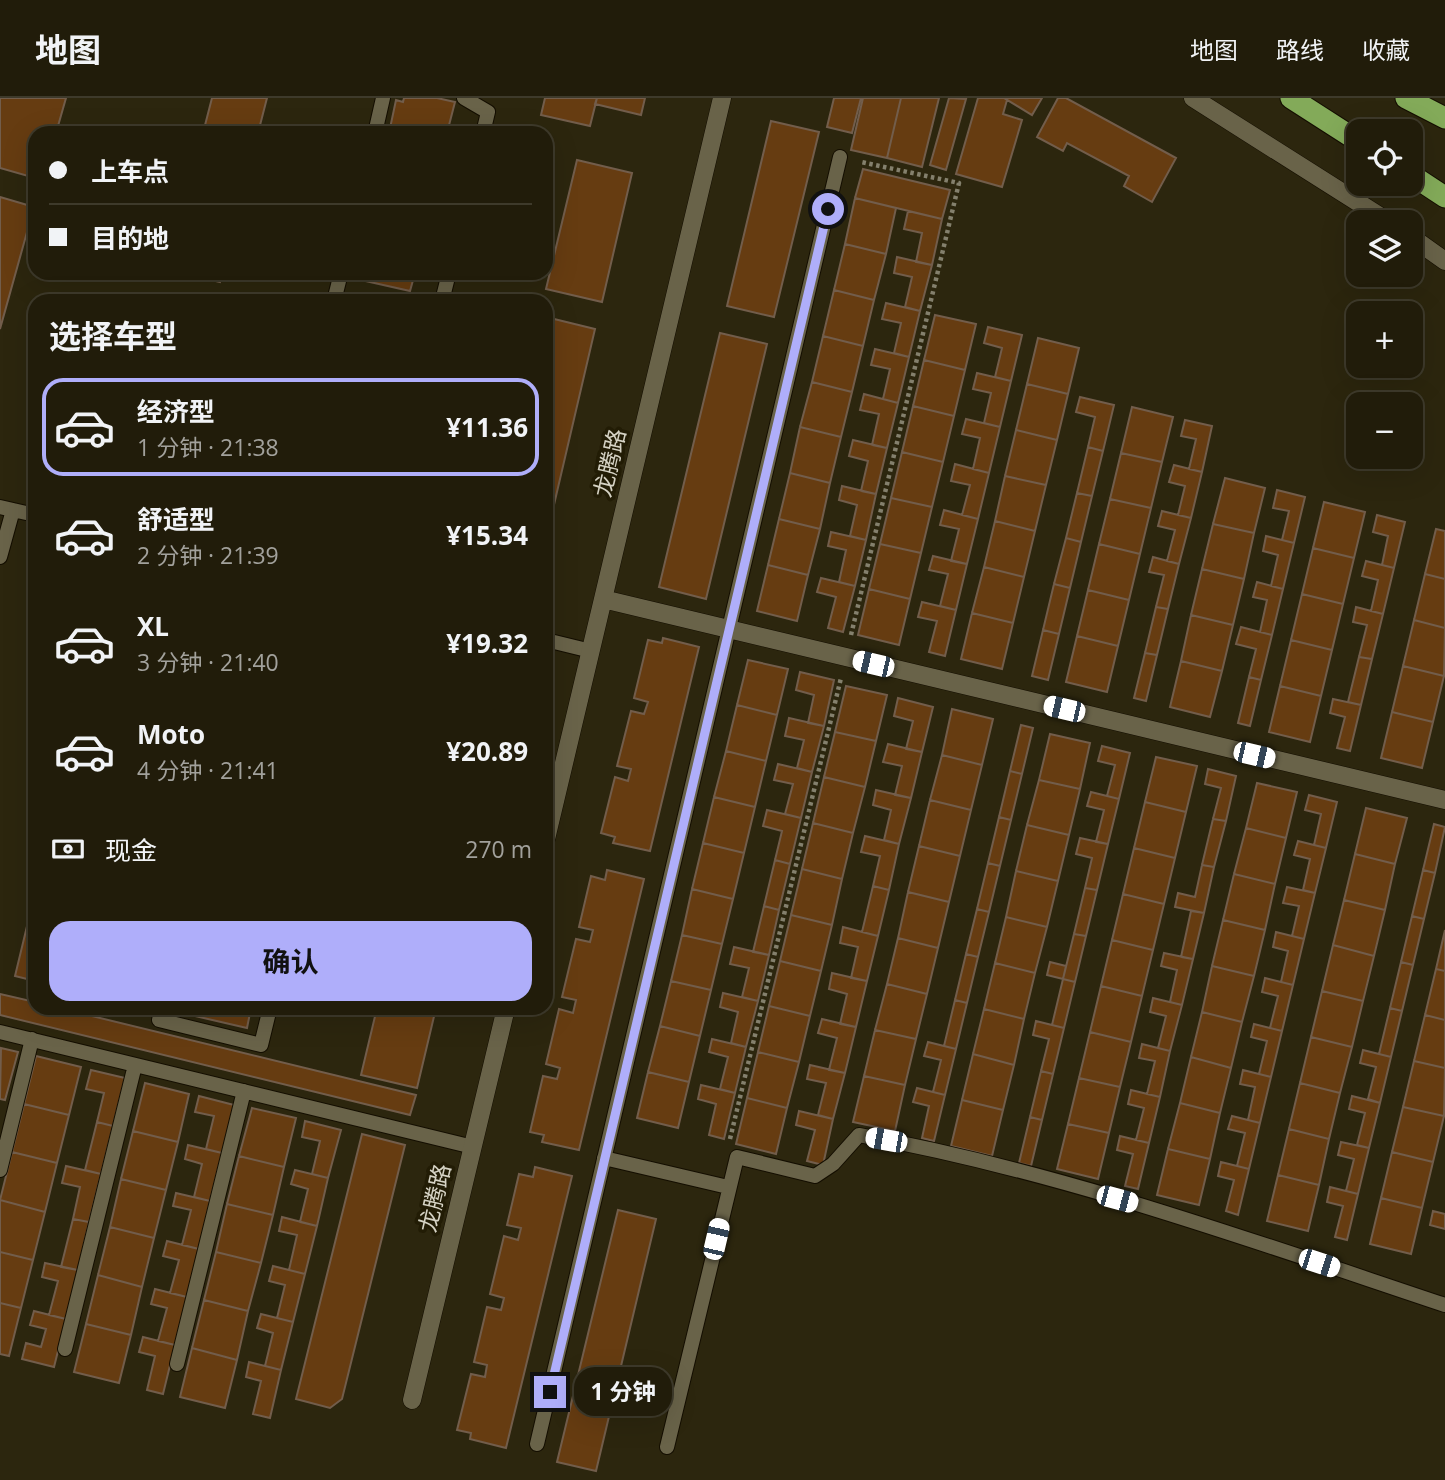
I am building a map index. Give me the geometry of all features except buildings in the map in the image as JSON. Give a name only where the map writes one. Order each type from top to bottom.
[{"type":"highway","points":[[1291,98],[1346,133]]},
{"type":"highway","points":[[1406,98],[1445,118]]},
{"type":"highway","points":[[1423,183],[1445,197]]},
{"type":"street","name":"龙腾路","points":[[553,810],[722,98]]},
{"type":"street","points":[[1193,98],[1370,210]]},
{"type":"street","points":[[1423,245],[1445,261]]},
{"type":"street","points":[[603,599],[1445,800]]},
{"type":"street","name":"龙腾路","points":[[412,1400],[504,1015]]},
{"type":"lane","points":[[377,126],[383,98]]},
{"type":"lane","points":[[464,98],[488,113],[485,126]]},
{"type":"lane","points":[[537,1444],[840,157]]},
{"type":"lane","points":[[0,557],[7,508],[28,513]]},
{"type":"lane","points":[[553,642],[591,651]]},
{"type":"lane","points":[[160,1015],[159,1020],[261,1045],[268,1015]]},
{"type":"lane","points":[[0,1032],[473,1147]]},
{"type":"lane","points":[[0,1170],[32,1040]]},
{"type":"lane","points":[[65,1349],[135,1065]]},
{"type":"lane","points":[[177,1364],[244,1091]]},
{"type":"lane","points":[[667,1447],[737,1157],[815,1175],[833,1164],[859,1135],[912,1145],[1169,1213],[1445,1305]]},
{"type":"lane","points":[[604,1158],[728,1187]]},
{"type":"path","points":[[737,1157],[728,1147],[959,183],[840,157]]},
{"type":"route","points":[[550,1392],[828,209]]}]
